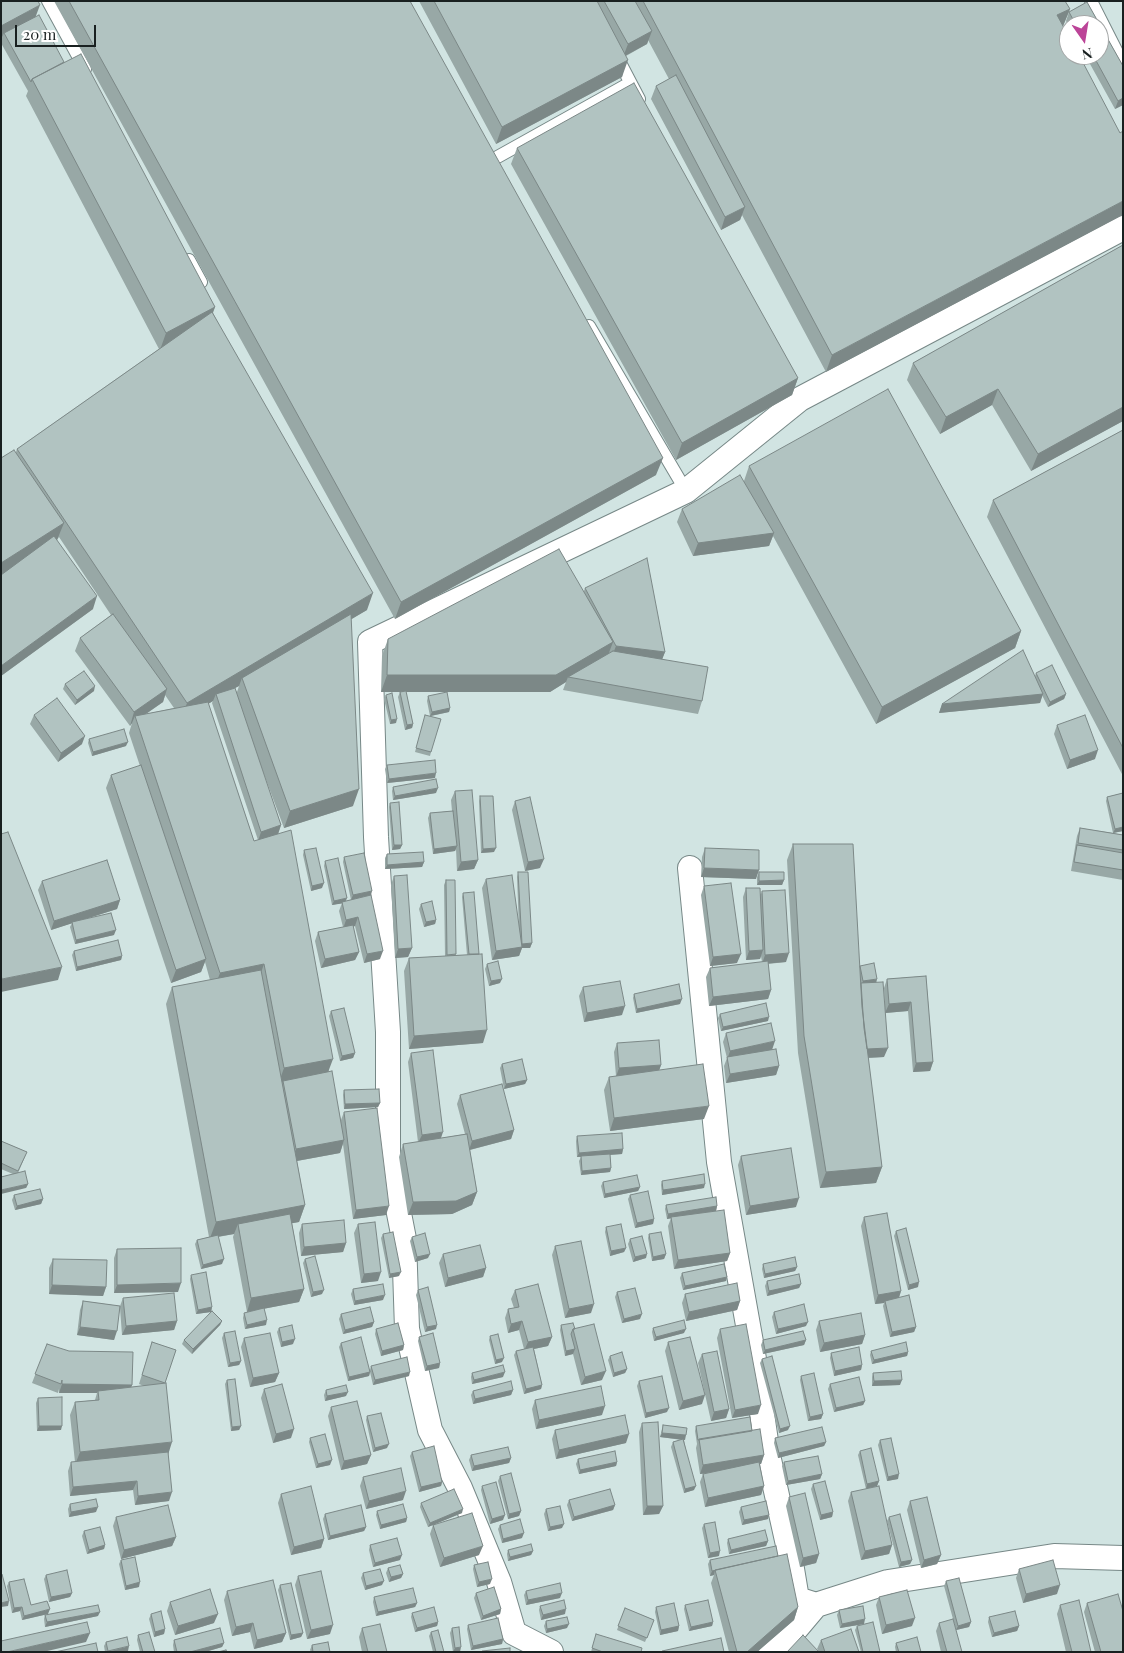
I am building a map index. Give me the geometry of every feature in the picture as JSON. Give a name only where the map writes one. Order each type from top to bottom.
[{"type":"street","points":[[551,1652],[514,1642],[499,1582],[460,1488],[430,1430],[407,1329],[404,1239],[388,1157],[388,1032],[376,837],[370,642],[686,491],[798,395],[1123,228]]},
{"type":"street","points":[[690,868],[719,1162],[768,1455],[788,1545],[797,1599],[816,1605]]},
{"type":"street","points":[[771,1652],[790,1637],[816,1605],[888,1582],[1054,1556],[1123,1558]]},
{"type":"lane","points":[[48,1],[90,78]]},
{"type":"lane","points":[[1091,1],[1123,64]]},
{"type":"lane","points":[[611,45],[644,109]]},
{"type":"lane","points":[[484,146],[494,164],[630,83]]},
{"type":"lane","points":[[183,248],[201,282]]},
{"type":"lane","points":[[581,313],[686,491]]},
{"type":"building","points":[[1,1],[38,1],[40,5],[1,26]]},
{"type":"building","points":[[69,1],[410,1],[663,458],[401,602]]},
{"type":"building","points":[[434,1],[597,1],[628,60],[502,127]]},
{"type":"building","points":[[604,1],[635,1],[652,31],[628,44]]},
{"type":"building","points":[[643,1],[1065,1],[1070,9],[1057,15],[1059,19],[1059,65],[1084,65],[1120,133],[1123,131],[1123,201],[832,355]]},
{"type":"building","points":[[1087,2],[1094,15],[1071,15],[1069,12]]},
{"type":"building","points":[[39,15],[64,62],[32,79],[31,82],[4,33]]},
{"type":"building","points":[[1109,41],[1123,66],[1123,98],[1118,101],[1098,65],[1109,65]]},
{"type":"building","points":[[81,54],[215,307],[166,333],[32,79]]},
{"type":"building","points":[[676,75],[745,207],[725,217],[656,86]]},
{"type":"building","points":[[634,83],[798,378],[682,443],[517,148]]},
{"type":"building","points":[[1123,245],[1123,407],[1038,454],[998,389],[946,417],[913,363]]},
{"type":"building","points":[[212,312],[373,593],[187,703],[17,449]]},
{"type":"building","points":[[888,389],[1021,631],[882,707],[749,466]]},
{"type":"building","points":[[1123,430],[1123,748],[993,500]]},
{"type":"building","points":[[14,450],[64,523],[1,563],[1,458]]},
{"type":"building","points":[[740,475],[774,533],[698,543],[682,509]]},
{"type":"building","points":[[54,536],[97,596],[1,666],[1,575]]},
{"type":"building","points":[[559,549],[613,642],[556,675],[387,675],[388,639]]},
{"type":"building","points":[[647,558],[665,652],[616,646],[585,588]]},
{"type":"building","points":[[113,614],[167,689],[134,712],[80,638]]},
{"type":"building","points":[[351,614],[359,789],[290,811],[242,678]]},
{"type":"building","points":[[1023,650],[1043,694],[942,704]]},
{"type":"building","points":[[613,651],[708,667],[702,701],[568,677]]},
{"type":"building","points":[[1052,665],[1066,694],[1050,702],[1036,673]]},
{"type":"building","points":[[84,671],[95,686],[77,700],[65,684]]},
{"type":"building","points":[[235,688],[281,825],[261,832],[216,694]]},
{"type":"building","points":[[406,691],[413,724],[407,725],[400,692]]},
{"type":"building","points":[[447,692],[450,708],[432,712],[428,696]]},
{"type":"building","points":[[392,693],[397,719],[391,720],[386,695]]},
{"type":"building","points":[[57,698],[85,736],[61,753],[34,715]]},
{"type":"building","points":[[208,702],[254,841],[291,830],[333,1059],[284,1068],[264,964],[220,973],[135,716]]},
{"type":"building","points":[[425,715],[441,719],[431,752],[416,748]]},
{"type":"building","points":[[1085,715],[1098,750],[1070,760],[1057,725]]},
{"type":"building","points":[[124,729],[128,742],[93,752],[89,739]]},
{"type":"building","points":[[435,760],[436,773],[389,779],[387,765]]},
{"type":"building","points":[[141,765],[206,959],[176,970],[111,775]]},
{"type":"building","points":[[436,779],[438,788],[395,796],[393,787]]},
{"type":"building","points":[[472,790],[478,860],[461,862],[455,791]]},
{"type":"building","points":[[1123,793],[1123,827],[1115,829],[1107,797]]},
{"type":"building","points":[[480,796],[493,796],[496,848],[483,849]]},
{"type":"building","points":[[530,797],[544,859],[528,862],[515,801]]},
{"type":"building","points":[[399,802],[402,845],[394,845],[390,803]]},
{"type":"building","points":[[453,811],[457,846],[434,849],[430,813]]},
{"type":"building","points":[[1080,828],[1123,835],[1123,850],[1078,843]]},
{"type":"building","points":[[8,832],[62,967],[2,979],[1,834]]},
{"type":"building","points":[[793,844],[853,844],[862,1007],[882,1167],[826,1172],[804,1036]]},
{"type":"building","points":[[1077,845],[1123,853],[1123,870],[1074,862]]},
{"type":"building","points":[[316,848],[324,883],[312,886],[304,850]]},
{"type":"building","points":[[705,848],[759,850],[759,870],[704,868]]},
{"type":"building","points":[[423,852],[424,862],[387,865],[387,854]]},
{"type":"building","points":[[364,853],[372,891],[353,895],[344,857]]},
{"type":"building","points":[[338,858],[347,898],[334,901],[325,861]]},
{"type":"building","points":[[107,860],[120,900],[54,921],[42,881]]},
{"type":"building","points":[[518,872],[528,872],[532,943],[522,944]]},
{"type":"building","points":[[759,872],[784,872],[784,880],[759,881]]},
{"type":"building","points":[[407,875],[412,948],[398,949],[394,876]]},
{"type":"building","points":[[512,875],[522,947],[496,951],[486,879]]},
{"type":"building","points":[[446,880],[455,880],[456,954],[447,955]]},
{"type":"building","points":[[731,883],[741,954],[713,957],[704,886]]},
{"type":"building","points":[[746,888],[760,888],[763,950],[749,951]]},
{"type":"building","points":[[785,890],[789,953],[765,955],[762,891]]},
{"type":"building","points":[[474,892],[479,954],[469,954],[463,893]]},
{"type":"building","points":[[371,895],[383,951],[367,954],[358,917],[346,920],[342,902]]},
{"type":"building","points":[[432,901],[436,920],[426,922],[421,904]]},
{"type":"building","points":[[111,913],[116,930],[76,940],[72,922]]},
{"type":"building","points":[[353,925],[359,952],[325,959],[318,932]]},
{"type":"building","points":[[118,940],[122,956],[77,967],[74,951]]},
{"type":"building","points":[[482,954],[487,1030],[414,1036],[409,958]]},
{"type":"building","points":[[498,961],[502,979],[491,981],[487,964]]},
{"type":"building","points":[[768,961],[771,990],[713,997],[710,968]]},
{"type":"building","points":[[874,963],[877,979],[863,981],[860,966]]},
{"type":"building","points":[[261,970],[305,1205],[216,1222],[172,987]]},
{"type":"building","points":[[926,976],[933,1062],[916,1063],[911,1002],[889,1004],[887,979]]},
{"type":"building","points":[[620,981],[625,1006],[587,1013],[583,987]]},
{"type":"building","points":[[883,982],[888,1048],[867,1049],[861,983]]},
{"type":"building","points":[[679,984],[682,999],[637,1009],[634,994]]},
{"type":"building","points":[[766,1003],[769,1017],[723,1027],[720,1014]]},
{"type":"building","points":[[344,1008],[355,1053],[342,1056],[331,1011]]},
{"type":"building","points":[[771,1023],[775,1041],[730,1051],[726,1033]]},
{"type":"building","points":[[659,1040],[661,1065],[619,1068],[617,1043]]},
{"type":"building","points":[[776,1049],[779,1066],[730,1074],[727,1057]]},
{"type":"building","points":[[433,1050],[443,1132],[422,1135],[411,1053]]},
{"type":"building","points":[[522,1059],[527,1080],[506,1084],[502,1064]]},
{"type":"building","points":[[703,1064],[709,1106],[614,1118],[609,1077]]},
{"type":"building","points":[[332,1071],[344,1140],[296,1149],[283,1081]]},
{"type":"building","points":[[502,1084],[514,1130],[472,1141],[460,1095]]},
{"type":"building","points":[[379,1089],[380,1103],[345,1104],[344,1090]]},
{"type":"building","points":[[377,1108],[389,1206],[356,1210],[344,1112]]},
{"type":"building","points":[[622,1133],[623,1149],[579,1153],[577,1136]]},
{"type":"building","points":[[467,1134],[477,1192],[456,1201],[413,1202],[403,1144]]},
{"type":"building","points":[[1,1141],[27,1152],[18,1171],[1,1163]]},
{"type":"building","points":[[791,1148],[799,1198],[750,1206],[741,1156]]},
{"type":"building","points":[[610,1154],[611,1168],[582,1171],[581,1156]]},
{"type":"building","points":[[25,1171],[28,1184],[1,1190],[1,1177]]},
{"type":"building","points":[[704,1174],[705,1184],[663,1190],[662,1181]]},
{"type":"building","points":[[637,1175],[640,1187],[605,1194],[603,1182]]},
{"type":"building","points":[[40,1189],[43,1199],[17,1206],[14,1195]]},
{"type":"building","points":[[648,1191],[654,1219],[637,1223],[630,1195]]},
{"type":"building","points":[[716,1197],[717,1206],[668,1214],[666,1205]]},
{"type":"building","points":[[724,1210],[730,1253],[678,1260],[671,1217]]},
{"type":"building","points":[[887,1213],[901,1291],[878,1295],[864,1217]]},
{"type":"building","points":[[290,1214],[304,1289],[251,1298],[238,1224]]},
{"type":"building","points":[[344,1220],[346,1243],[304,1247],[302,1224]]},
{"type":"building","points":[[375,1222],[381,1272],[364,1274],[358,1224]]},
{"type":"building","points":[[621,1224],[626,1248],[611,1251],[606,1227]]},
{"type":"building","points":[[906,1228],[919,1282],[909,1285],[896,1231]]},
{"type":"building","points":[[393,1232],[401,1272],[390,1274],[383,1234]]},
{"type":"building","points":[[661,1232],[666,1254],[653,1257],[649,1234]]},
{"type":"building","points":[[425,1233],[430,1254],[417,1257],[412,1237]]},
{"type":"building","points":[[218,1235],[224,1259],[203,1265],[197,1240]]},
{"type":"building","points":[[642,1236],[647,1254],[635,1257],[630,1239]]},
{"type":"building","points":[[581,1241],[594,1304],[569,1309],[555,1246]]},
{"type":"building","points":[[480,1245],[486,1268],[448,1278],[443,1254]]},
{"type":"building","points":[[181,1248],[181,1283],[117,1285],[117,1249]]},
{"type":"building","points":[[315,1256],[324,1290],[313,1292],[305,1259]]},
{"type":"building","points":[[795,1257],[797,1267],[765,1274],[763,1264]]},
{"type":"building","points":[[53,1259],[107,1260],[106,1287],[52,1285]]},
{"type":"building","points":[[724,1264],[727,1277],[685,1286],[682,1273]]},
{"type":"building","points":[[206,1272],[212,1307],[198,1310],[191,1275]]},
{"type":"building","points":[[799,1274],[801,1284],[769,1291],[767,1281]]},
{"type":"building","points":[[737,1283],[740,1301],[689,1312],[685,1294]]},
{"type":"building","points":[[383,1284],[385,1295],[355,1301],[353,1289]]},
{"type":"building","points":[[538,1284],[552,1337],[528,1342],[522,1321],[511,1324],[508,1309],[519,1307],[515,1290]]},
{"type":"building","points":[[428,1287],[437,1325],[427,1327],[418,1290]]},
{"type":"building","points":[[635,1288],[642,1314],[624,1319],[617,1292]]},
{"type":"building","points":[[174,1293],[177,1321],[126,1326],[123,1298]]},
{"type":"building","points":[[909,1295],[916,1327],[892,1332],[885,1301]]},
{"type":"building","points":[[83,1301],[120,1306],[117,1331],[80,1327]]},
{"type":"building","points":[[804,1304],[808,1322],[778,1329],[774,1312]]},
{"type":"building","points":[[370,1307],[374,1322],[345,1330],[341,1314]]},
{"type":"building","points":[[264,1308],[267,1320],[247,1325],[244,1313]]},
{"type":"building","points":[[212,1311],[222,1321],[193,1349],[184,1340]]},
{"type":"building","points":[[861,1313],[865,1335],[824,1343],[819,1321]]},
{"type":"building","points":[[684,1320],[686,1329],[656,1337],[653,1328]]},
{"type":"building","points":[[398,1323],[404,1345],[382,1351],[376,1329]]},
{"type":"building","points":[[573,1323],[575,1329],[573,1329],[571,1334],[575,1349],[566,1351],[561,1325]]},
{"type":"building","points":[[594,1324],[606,1371],[585,1377],[573,1329]]},
{"type":"building","points":[[746,1324],[761,1405],[735,1410],[720,1329]]},
{"type":"building","points":[[292,1325],[295,1339],[282,1342],[279,1328]]},
{"type":"building","points":[[235,1331],[241,1361],[230,1363],[224,1333]]},
{"type":"building","points":[[803,1331],[806,1340],[765,1350],[763,1340]]},
{"type":"building","points":[[270,1333],[279,1373],[253,1378],[244,1338]]},
{"type":"building","points":[[433,1333],[440,1363],[427,1366],[419,1337]]},
{"type":"building","points":[[498,1334],[504,1358],[496,1360],[490,1336]]},
{"type":"building","points":[[361,1337],[370,1372],[349,1377],[341,1343]]},
{"type":"building","points":[[690,1337],[705,1395],[683,1401],[668,1342]]},
{"type":"building","points":[[152,1342],[176,1350],[165,1383],[142,1375]]},
{"type":"building","points":[[906,1342],[908,1352],[874,1360],[871,1351]]},
{"type":"building","points":[[47,1344],[69,1351],[133,1352],[132,1385],[62,1384],[62,1380],[61,1384],[35,1374]]},
{"type":"building","points":[[533,1347],[542,1385],[526,1389],[516,1351]]},
{"type":"building","points":[[859,1347],[862,1365],[835,1371],[831,1353]]},
{"type":"building","points":[[717,1351],[729,1409],[714,1412],[702,1354]]},
{"type":"building","points":[[622,1352],[627,1369],[614,1373],[610,1356]]},
{"type":"building","points":[[772,1356],[790,1426],[780,1429],[762,1359]]},
{"type":"building","points":[[407,1357],[410,1372],[375,1380],[371,1366]]},
{"type":"building","points":[[503,1365],[505,1372],[474,1380],[472,1373]]},
{"type":"building","points":[[901,1371],[902,1380],[874,1381],[873,1373]]},
{"type":"building","points":[[814,1373],[823,1414],[810,1417],[801,1376]]},
{"type":"building","points":[[662,1376],[669,1408],[646,1413],[639,1381]]},
{"type":"building","points":[[859,1377],[865,1401],[836,1408],[830,1384]]},
{"type":"building","points":[[235,1379],[241,1426],[232,1427],[227,1380]]},
{"type":"building","points":[[511,1381],[513,1390],[475,1399],[473,1391]]},
{"type":"building","points":[[166,1383],[172,1442],[80,1452],[75,1402],[99,1400],[98,1391]]},
{"type":"building","points":[[282,1384],[294,1429],[276,1434],[264,1389]]},
{"type":"building","points":[[346,1385],[348,1392],[327,1396],[326,1390]]},
{"type":"building","points":[[601,1386],[605,1406],[539,1420],[535,1400]]},
{"type":"building","points":[[62,1397],[62,1426],[39,1426],[38,1398]]},
{"type":"building","points":[[357,1401],[371,1455],[344,1461],[331,1407]]},
{"type":"building","points":[[381,1413],[389,1444],[375,1448],[367,1416]]},
{"type":"building","points":[[625,1415],[629,1434],[559,1450],[555,1430]]},
{"type":"building","points":[[750,1417],[752,1431],[698,1440],[696,1426]]},
{"type":"building","points":[[658,1422],[663,1506],[647,1506],[642,1423]]},
{"type":"building","points":[[663,1425],[687,1428],[686,1435],[662,1433]]},
{"type":"building","points":[[822,1427],[826,1442],[779,1453],[775,1438]]},
{"type":"building","points":[[760,1429],[764,1455],[703,1465],[699,1439]]},
{"type":"building","points":[[325,1434],[332,1460],[318,1464],[310,1438]]},
{"type":"building","points":[[891,1438],[899,1474],[888,1477],[880,1440]]},
{"type":"building","points":[[683,1439],[696,1486],[685,1489],[673,1442]]},
{"type":"building","points":[[434,1446],[442,1482],[421,1487],[412,1452]]},
{"type":"building","points":[[508,1447],[511,1458],[474,1466],[471,1455]]},
{"type":"building","points":[[871,1448],[879,1481],[867,1484],[860,1451]]},
{"type":"building","points":[[615,1451],[617,1462],[580,1470],[578,1459]]},
{"type":"building","points":[[168,1452],[172,1492],[138,1496],[137,1481],[73,1487],[71,1462]]},
{"type":"building","points":[[818,1456],[822,1474],[788,1481],[784,1462]]},
{"type":"building","points":[[759,1462],[764,1486],[708,1498],[703,1474]]},
{"type":"building","points":[[401,1468],[406,1491],[369,1501],[363,1477]]},
{"type":"building","points":[[511,1473],[521,1511],[509,1514],[500,1476]]},
{"type":"building","points":[[825,1481],[833,1512],[821,1515],[813,1484]]},
{"type":"building","points":[[496,1482],[505,1515],[492,1519],[482,1486]]},
{"type":"building","points":[[311,1486],[324,1539],[294,1547],[281,1494]]},
{"type":"building","points":[[879,1486],[892,1545],[865,1551],[851,1492]]},
{"type":"building","points":[[454,1489],[463,1509],[430,1523],[421,1503]]},
{"type":"building","points":[[610,1489],[615,1505],[574,1517],[569,1500]]},
{"type":"building","points":[[805,1493],[819,1554],[803,1558],[789,1497]]},
{"type":"building","points":[[927,1497],[941,1555],[924,1560],[910,1501]]},
{"type":"building","points":[[96,1499],[98,1507],[71,1512],[70,1504]]},
{"type":"building","points":[[766,1501],[769,1515],[744,1520],[741,1507]]},
{"type":"building","points":[[403,1504],[407,1518],[381,1525],[377,1511]]},
{"type":"building","points":[[168,1505],[176,1537],[124,1550],[116,1517]]},
{"type":"building","points":[[361,1505],[366,1527],[330,1536],[325,1514]]},
{"type":"building","points":[[560,1506],[564,1524],[550,1527],[546,1509]]},
{"type":"building","points":[[472,1513],[483,1546],[444,1558],[433,1525]]},
{"type":"building","points":[[900,1514],[912,1560],[901,1562],[889,1517]]},
{"type":"building","points":[[520,1519],[524,1533],[503,1539],[500,1525]]},
{"type":"building","points":[[715,1522],[720,1551],[710,1553],[704,1524]]},
{"type":"building","points":[[100,1527],[105,1545],[89,1550],[84,1531]]},
{"type":"building","points":[[765,1530],[768,1541],[731,1550],[728,1539]]},
{"type":"building","points":[[397,1538],[402,1555],[375,1563],[370,1545]]},
{"type":"building","points":[[531,1544],[533,1551],[510,1557],[508,1550]]},
{"type":"building","points":[[776,1546],[778,1556],[712,1571],[710,1560]]},
{"type":"building","points":[[787,1554],[798,1607],[747,1652],[737,1652],[715,1570]]},
{"type":"building","points":[[135,1557],[140,1582],[126,1586],[121,1560]]},
{"type":"building","points":[[1053,1560],[1060,1585],[1026,1594],[1019,1569]]},
{"type":"building","points":[[488,1562],[492,1579],[479,1582],[474,1565]]},
{"type":"building","points":[[400,1565],[403,1574],[391,1577],[388,1568]]},
{"type":"building","points":[[380,1569],[384,1581],[366,1586],[363,1573]]},
{"type":"building","points":[[67,1570],[72,1593],[51,1597],[46,1575]]},
{"type":"building","points":[[321,1571],[333,1625],[311,1630],[298,1576]]},
{"type":"building","points":[[1,1574],[9,1601],[1,1603]]},
{"type":"building","points":[[959,1578],[971,1622],[958,1626],[946,1581]]},
{"type":"building","points":[[24,1579],[31,1605],[47,1601],[50,1609],[24,1616],[22,1607],[14,1608],[9,1582]]},
{"type":"building","points":[[273,1580],[286,1633],[257,1640],[253,1623],[236,1627],[227,1591]]},
{"type":"building","points":[[291,1583],[303,1633],[291,1635],[280,1585]]},
{"type":"building","points":[[560,1583],[562,1593],[528,1600],[526,1591]]},
{"type":"building","points":[[494,1587],[501,1609],[483,1616],[476,1593]]},
{"type":"building","points":[[413,1588],[417,1603],[378,1612],[374,1597]]},
{"type":"building","points":[[210,1589],[218,1614],[178,1626],[170,1602]]},
{"type":"building","points":[[907,1590],[915,1618],[886,1625],[879,1597]]},
{"type":"building","points":[[1118,1594],[1123,1611],[1123,1652],[1101,1652],[1087,1603]]},
{"type":"building","points":[[564,1600],[566,1609],[543,1615],[540,1606]]},
{"type":"building","points":[[708,1600],[713,1622],[691,1627],[685,1605]]},
{"type":"building","points":[[1079,1600],[1091,1652],[1072,1652],[1060,1605]]},
{"type":"building","points":[[674,1603],[679,1626],[661,1630],[656,1607]]},
{"type":"building","points":[[98,1605],[100,1612],[47,1622],[45,1615]]},
{"type":"building","points":[[863,1606],[865,1619],[842,1624],[839,1610]]},
{"type":"building","points":[[434,1607],[438,1622],[417,1628],[412,1613]]},
{"type":"building","points":[[625,1608],[654,1620],[647,1638],[618,1626]]},
{"type":"building","points":[[161,1611],[165,1629],[155,1632],[151,1614]]},
{"type":"building","points":[[1015,1611],[1019,1626],[994,1633],[989,1617]]},
{"type":"building","points":[[567,1617],[569,1624],[547,1629],[546,1621]]},
{"type":"building","points":[[498,1618],[503,1639],[473,1646],[468,1625]]},
{"type":"building","points":[[953,1619],[962,1652],[947,1652],[939,1623]]},
{"type":"building","points":[[87,1622],[90,1633],[1,1652],[1,1641]]},
{"type":"building","points":[[873,1622],[880,1652],[863,1652],[857,1626]]},
{"type":"building","points":[[380,1624],[387,1652],[368,1652],[362,1628]]},
{"type":"building","points":[[459,1627],[461,1647],[455,1648],[452,1628]]},
{"type":"building","points":[[220,1628],[224,1643],[190,1652],[177,1652],[174,1640]]},
{"type":"building","points":[[851,1629],[859,1652],[825,1652],[821,1640]]},
{"type":"building","points":[[438,1630],[444,1652],[436,1652],[431,1632]]},
{"type":"building","points":[[149,1632],[155,1652],[143,1652],[138,1635]]},
{"type":"building","points":[[596,1634],[642,1648],[641,1652],[603,1652],[592,1648]]},
{"type":"building","points":[[803,1635],[819,1652],[787,1652]]},
{"type":"building","points":[[127,1637],[129,1646],[108,1651],[106,1642]]},
{"type":"building","points":[[917,1637],[921,1652],[899,1652],[896,1643]]},
{"type":"building","points":[[721,1638],[724,1652],[662,1651]]},
{"type":"building","points":[[328,1642],[330,1652],[313,1652],[312,1645]]},
{"type":"building","points":[[96,1643],[98,1652],[55,1652]]},
{"type":"building","points":[[510,1648],[510,1652],[482,1652],[482,1651]]}]
